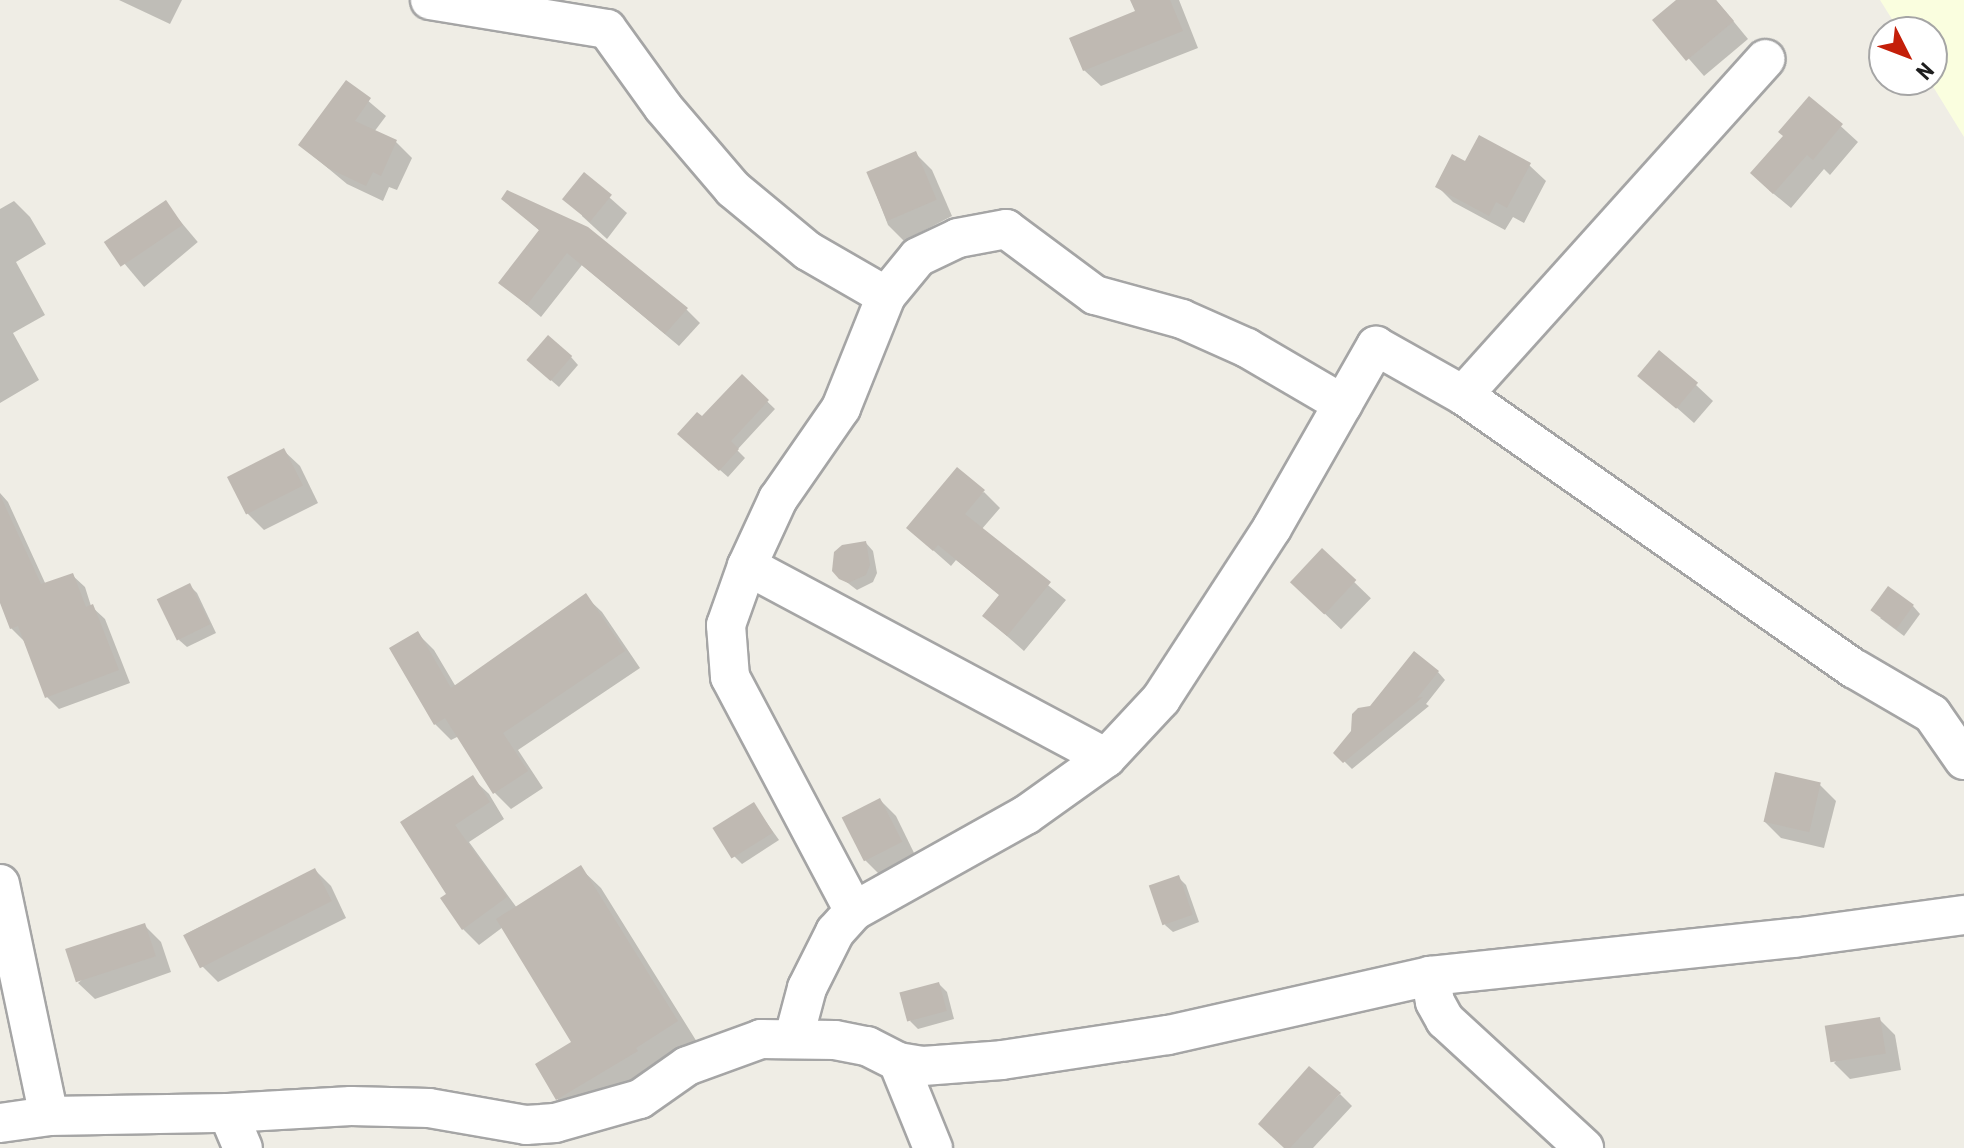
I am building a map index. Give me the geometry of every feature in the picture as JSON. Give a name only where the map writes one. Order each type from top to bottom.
[{"type":"street","points":[[430,0],[607,29],[663,107],[733,189],[808,251],[886,296]]},
{"type":"street","points":[[1463,395],[1766,59]]},
{"type":"street","points":[[854,911],[730,677],[726,625],[747,566],[778,499],[841,408],[886,296],[918,257],[958,238],[1006,229],[1095,295],[1182,319],[1247,348],[1343,404]]},
{"type":"street","points":[[794,1037],[807,988],[835,932],[854,911],[1026,815],[1106,758],[1161,699],[1272,528],[1376,346],[1463,395],[1855,669],[1932,714],[1964,760]]},
{"type":"street","points":[[747,566],[1106,758]]},
{"type":"street","points":[[0,884],[49,1116]]},
{"type":"street","points":[[0,1123],[49,1116],[228,1113],[351,1106],[414,1108],[526,1125],[555,1123],[640,1099],[687,1066],[761,1039],[794,1037],[867,1046],[898,1062],[923,1066],[962,1064],[1168,1035],[1430,976],[1794,938],[1964,915]]},
{"type":"street","points":[[1430,976],[1435,1002],[1445,1020],[1584,1148]]},
{"type":"street","points":[[898,1062],[933,1148]]},
{"type":"street","points":[[228,1113],[243,1148]]},
{"type":"shaded area","points":[[1880,0],[1964,0],[1964,137],[1939,96],[1948,96],[1948,16],[1890,16]]},
{"type":"building","points":[[1130,0],[1170,0],[1183,31],[1083,71],[1069,38],[1135,11]]},
{"type":"building","points":[[1676,0],[1716,0],[1734,21],[1686,61],[1652,20]]},
{"type":"building","points":[[346,80],[371,98],[355,121],[397,140],[381,176],[373,172],[366,186],[328,168],[298,145]]},
{"type":"building","points":[[1809,96],[1843,124],[1813,160],[1807,155],[1773,194],[1750,173],[1783,136],[1778,132]]},
{"type":"building","points":[[1479,135],[1531,163],[1507,208],[1496,202],[1489,216],[1435,187],[1452,154],[1465,161]]},
{"type":"building","points":[[916,151],[937,200],[887,221],[866,172]]},
{"type":"building","points":[[584,172],[612,195],[590,222],[562,199]]},
{"type":"building","points":[[507,190],[588,227],[688,308],[665,334],[567,253],[527,305],[498,283],[539,230],[501,199]]},
{"type":"building","points":[[166,200],[183,225],[121,267],[104,242]]},
{"type":"building","points":[[548,335],[572,356],[551,381],[526,360]]},
{"type":"building","points":[[1659,350],[1698,383],[1676,409],[1637,376]]},
{"type":"building","points":[[742,374],[769,400],[731,441],[739,449],[719,471],[677,434],[697,412],[702,416]]},
{"type":"building","points":[[284,448],[303,485],[246,514],[227,477]]},
{"type":"building","points":[[957,467],[985,490],[965,514],[1051,582],[1007,636],[982,616],[999,595],[938,545],[933,551],[906,528]]},
{"type":"building","points":[[0,495],[41,584],[73,573],[86,607],[93,604],[119,670],[45,698],[18,626],[10,629],[0,603]]},
{"type":"building","points":[[866,541],[870,565],[866,575],[848,583],[839,579],[832,571],[834,552],[842,545]]},
{"type":"building","points":[[1322,548],[1356,580],[1324,614],[1290,582]]},
{"type":"building","points":[[190,583],[210,624],[177,641],[157,599]]},
{"type":"building","points":[[1888,586],[1914,605],[1896,629],[1870,610]]},
{"type":"building","points":[[586,593],[625,651],[503,733],[528,771],[493,794],[445,718],[434,725],[389,648],[418,631],[451,688]]},
{"type":"building","points":[[1414,651],[1439,671],[1417,698],[1423,697],[1343,763],[1333,753],[1351,731],[1352,714],[1358,708],[1370,706]]},
{"type":"building","points":[[1775,772],[1821,783],[1809,832],[1764,822]]},
{"type":"building","points":[[473,775],[490,802],[455,825],[507,897],[462,930],[440,898],[446,894],[400,822]]},
{"type":"building","points":[[880,798],[902,842],[864,861],[842,818]]},
{"type":"building","points":[[754,802],[773,833],[732,858],[712,828]]},
{"type":"building","points":[[581,865],[678,1021],[636,1048],[638,1051],[556,1100],[535,1064],[571,1042],[496,919]]},
{"type":"building","points":[[315,868],[332,901],[200,968],[183,935]]},
{"type":"building","points":[[1179,875],[1193,915],[1162,925],[1149,885]]},
{"type":"building","points":[[145,923],[156,956],[76,982],[65,949]]},
{"type":"building","points":[[939,982],[947,1011],[907,1022],[899,993]]},
{"type":"building","points":[[1880,1017],[1886,1054],[1830,1062],[1825,1026]]},
{"type":"building","points":[[1309,1066],[1341,1093],[1290,1148],[1284,1148],[1258,1124]]}]
